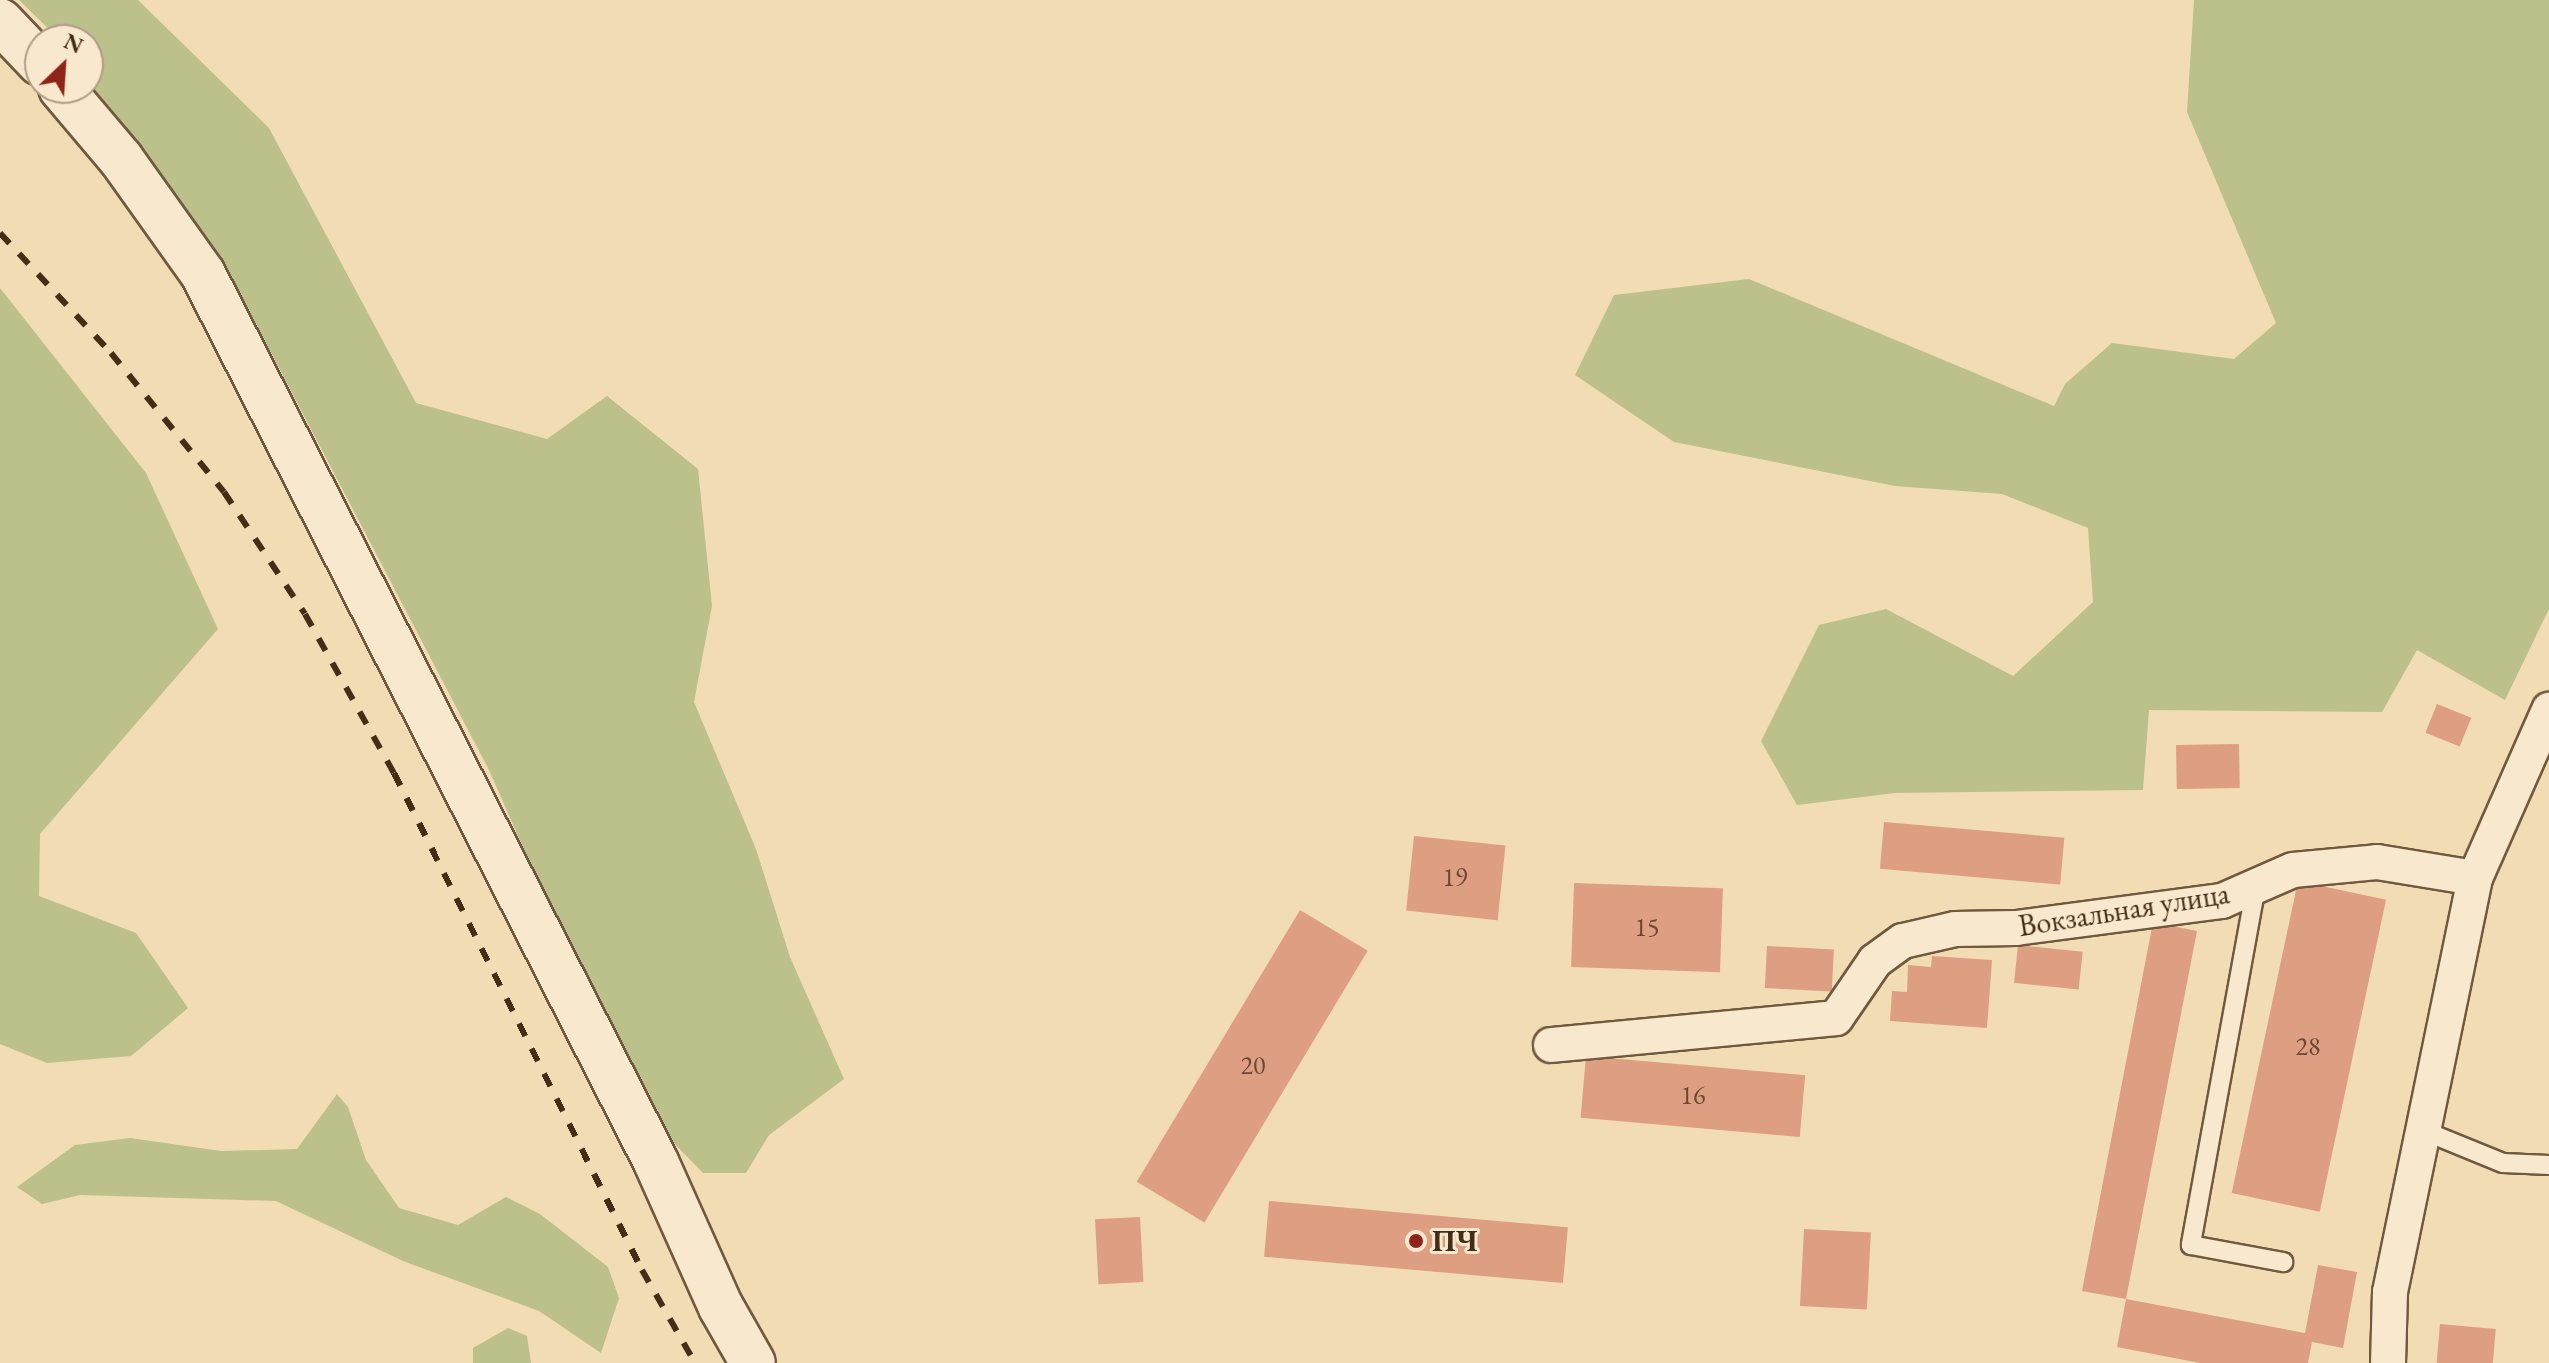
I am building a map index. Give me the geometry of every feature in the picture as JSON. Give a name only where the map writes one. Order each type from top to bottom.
[{"type":"street","points":[[0,21],[24,46]]},
{"type":"street","points":[[75,104],[121,159],[203,274],[656,1162],[721,1307],[753,1363]]},
{"type":"street","points":[[2388,1363],[2390,1292],[2475,878],[2549,710]]},
{"type":"street","name":"Вокзальная улица","points":[[1551,1045],[1836,1018],[1875,961],[1903,941],[1955,929],[2016,928],[2222,901],[2293,870],[2377,862],[2475,878]]},
{"type":"lane","points":[[2256,886],[2191,1245],[2283,1262]]},
{"type":"lane","points":[[2422,1130],[2503,1163],[2549,1165]]},
{"type":"green space","points":[[19,0],[138,0],[269,128],[416,403],[547,439],[607,396],[698,469],[712,606],[694,702],[756,849],[790,957],[844,1079],[769,1135],[746,1173],[703,1173],[668,1137],[576,968],[489,770],[231,276],[164,199],[103,104],[104,24],[44,24]]},
{"type":"green space","points":[[2194,0],[2549,0],[2549,609],[2505,700],[2417,650],[2382,712],[2149,710],[2143,790],[1895,793],[1797,805],[1761,741],[1819,625],[1886,609],[2013,676],[2093,602],[2088,528],[2002,494],[1895,486],[1674,442],[1575,375],[1614,295],[1749,279],[2054,406],[2065,384],[2112,343],[2234,359],[2276,323],[2187,112]]},
{"type":"green space","points":[[0,288],[146,473],[218,629],[40,834],[39,896],[136,933],[188,1008],[131,1056],[47,1063],[0,1044]]},
{"type":"green space","points":[[337,1094],[348,1107],[366,1160],[399,1208],[458,1225],[506,1197],[540,1214],[608,1267],[619,1298],[601,1353],[539,1311],[403,1261],[276,1201],[80,1195],[42,1204],[17,1187],[75,1145],[130,1138],[221,1151],[297,1149]]},
{"type":"green space","points":[[508,1328],[527,1336],[531,1363],[473,1363],[473,1348]]},
{"type":"building","points":[[2437,704],[2471,718],[2460,747],[2425,733]]},
{"type":"building","points":[[2239,744],[2240,788],[2177,789],[2176,745]]},
{"type":"building","points":[[1884,822],[2064,838],[2060,885],[1880,869]]},
{"type":"building","points":[[1414,836],[1505,846],[1498,920],[1406,911]]},
{"type":"building","points":[[2298,881],[2386,900],[2320,1212],[2232,1193]]},
{"type":"building","points":[[1574,883],[1723,888],[1720,972],[1571,967]]},
{"type":"building","points":[[1300,910],[1368,951],[1204,1222],[1137,1182]]},
{"type":"building","points":[[2153,922],[2197,931],[2126,1299],[2082,1291]]},
{"type":"building","points":[[2018,945],[2083,952],[2079,990],[2014,983]]},
{"type":"building","points":[[1767,946],[1834,950],[1832,991],[1765,988]]},
{"type":"building","points":[[1932,956],[1992,960],[1987,1028],[1890,1021],[1892,991],[1907,992],[1908,965],[1931,967]]},
{"type":"building","points":[[1586,1056],[1805,1075],[1800,1137],[1581,1118]]},
{"type":"building","name":"ПЧ","points":[[1269,1201],[1568,1227],[1563,1283],[1264,1257]]},
{"type":"building","points":[[1140,1217],[1143,1282],[1098,1284],[1095,1219]]},
{"type":"building","points":[[1804,1229],[1871,1233],[1867,1309],[1800,1306]]},
{"type":"building","points":[[2318,1265],[2357,1272],[2343,1348],[2312,1342],[2308,1363],[2200,1363],[2117,1347],[2126,1299],[2305,1333]]},
{"type":"building","points":[[2440,1324],[2496,1329],[2493,1363],[2437,1363]]},
{"type":"railway","points":[[0,233],[111,353],[224,492],[305,614],[394,773],[642,1270],[695,1363]]},
{"type":"place","name":"ПЧ","points":[[1416,1241]]}]
